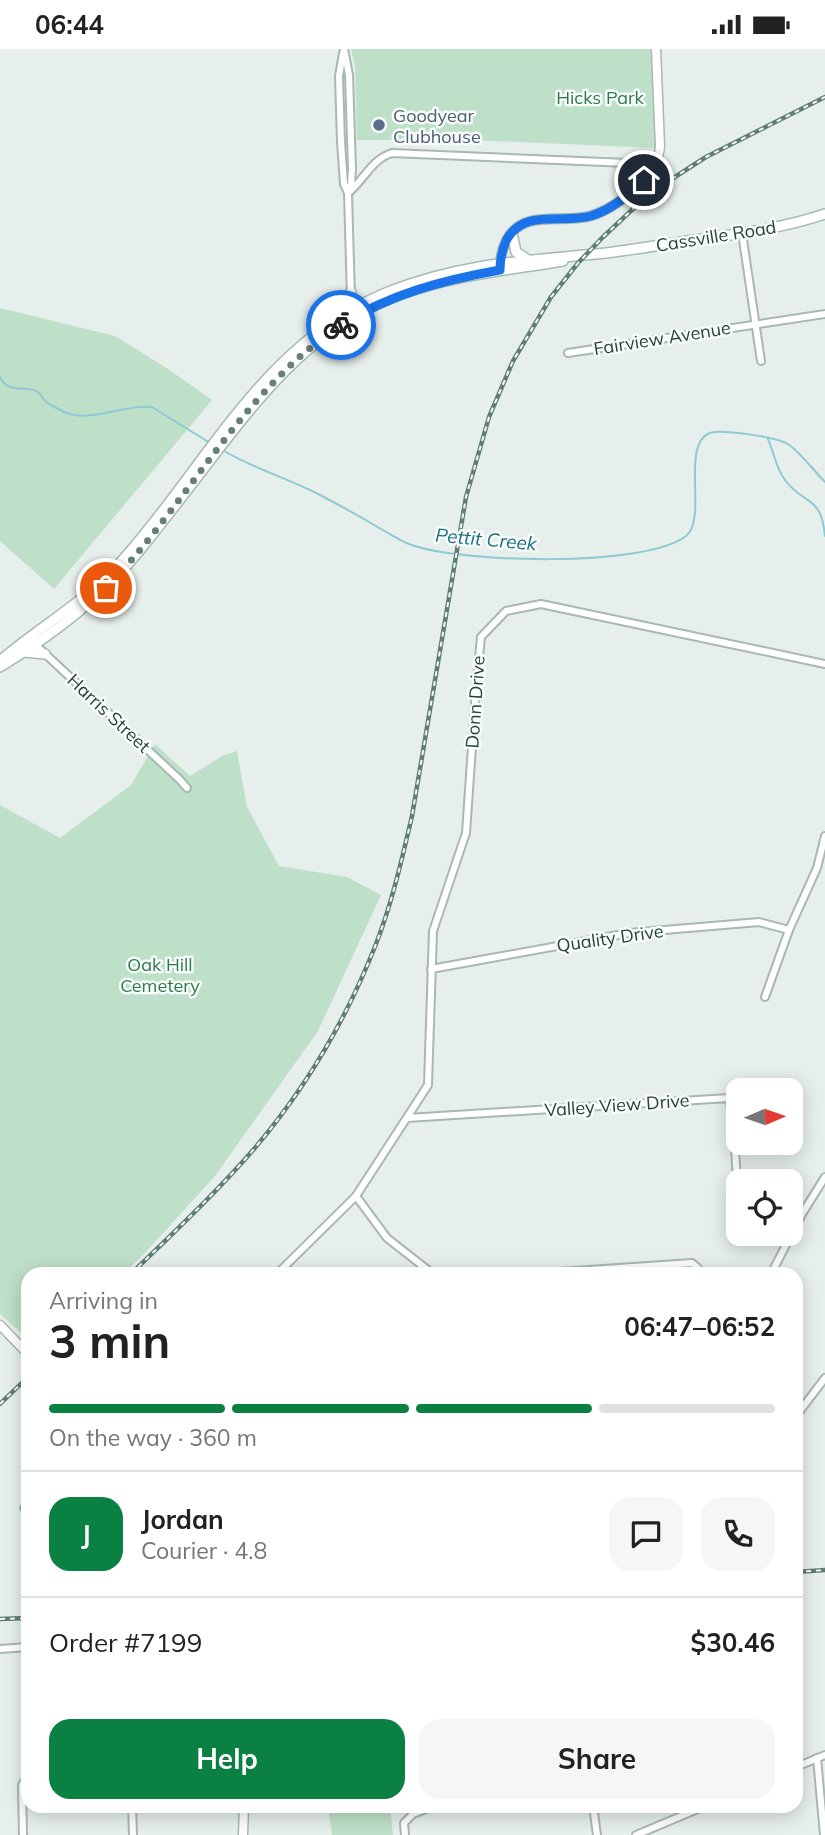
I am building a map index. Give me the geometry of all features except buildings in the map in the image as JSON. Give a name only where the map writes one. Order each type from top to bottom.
[{"type":"main road","name":"Cassville Road","points":[[0,661],[96,598],[115,579],[250,402],[290,355],[338,318],[418,289],[529,259],[606,253],[742,233],[825,214]]},
{"type":"main road","points":[[512,233],[516,252],[529,259]]},
{"type":"main road","name":"Cassville Road","points":[[250,402],[302,354],[371,300],[446,273],[590,258],[606,253]]},
{"type":"main road","points":[[338,318],[351,290],[371,300]]},
{"type":"main road","name":"Cassville Road","points":[[0,667],[22,653],[33,640]]},
{"type":"main road","points":[[22,653],[45,654]]},
{"type":"street","points":[[500,267],[503,248],[512,233],[521,225],[534,220],[580,218],[600,213],[624,199],[653,169],[660,150],[656,49]]},
{"type":"street","points":[[344,50],[349,75],[352,169],[348,193],[354,313]]},
{"type":"street","points":[[348,193],[379,159],[392,153],[641,162]]},
{"type":"street","points":[[742,233],[761,361]]},
{"type":"street","name":"Fairview Avenue","points":[[568,353],[825,314]]},
{"type":"street","name":"Donn Drive","points":[[284,1267],[356,1196],[428,1084],[433,931],[466,833],[481,637],[506,611],[541,604],[825,664]]},
{"type":"street","name":"Harris Street","points":[[33,640],[187,788]]},
{"type":"street","points":[[765,997],[789,930],[817,868],[825,837]]},
{"type":"street","name":"Quality Drive","points":[[431,969],[629,933],[759,922],[789,930]]},
{"type":"street","name":"Valley View Drive","points":[[407,1118],[729,1098],[736,1169]]},
{"type":"street","points":[[803,1212],[825,1178]]},
{"type":"street","points":[[356,1196],[387,1238],[424,1267]]},
{"type":"street","points":[[775,1267],[785,1246]]},
{"type":"street","points":[[633,1267],[692,1263],[697,1267]]},
{"type":"street","points":[[0,1325],[21,1347]]},
{"type":"street","points":[[803,1407],[825,1378]]},
{"type":"street","points":[[0,1649],[21,1648]]},
{"type":"street","points":[[803,1764],[825,1755]]},
{"type":"street","points":[[817,1758],[824,1835]]},
{"type":"street","points":[[23,1813],[23,1835]]},
{"type":"street","points":[[132,1813],[133,1835]]},
{"type":"street","points":[[243,1835],[244,1813]]},
{"type":"street","points":[[405,1835],[404,1823],[416,1813]]},
{"type":"street","points":[[594,1813],[597,1835]]},
{"type":"street","points":[[636,1835],[688,1813]]},
{"type":"green space","name":"Hicks Park","points":[[351,49],[651,49],[656,148],[472,140],[357,140],[355,67]]},
{"type":"green space","points":[[0,308],[115,336],[212,400],[54,589],[0,541]]},
{"type":"green space","name":"Oak Hill Cemetery","points":[[155,744],[190,776],[222,756],[237,751],[247,807],[279,866],[347,877],[381,895],[318,1031],[215,1176],[130,1267],[21,1267],[21,1333],[0,1314],[0,805],[60,838],[131,785]]},
{"type":"green space","points":[[329,1813],[391,1813],[393,1835],[332,1835]]},
{"type":"waterway","name":"Pettit Creek","points":[[0,377],[10,387],[36,391],[47,403],[79,416],[152,407],[210,443]]},
{"type":"waterway","name":"Pettit Creek","points":[[224,451],[320,495],[409,544],[467,555],[507,558],[593,558],[664,546],[686,536],[692,527],[695,514],[697,451],[701,440],[710,433],[737,433],[782,441],[798,452],[825,482]]},
{"type":"waterway","name":"Pettit Creek","points":[[768,439],[785,480],[820,513],[825,536]]},
{"type":"railway","points":[[138,1267],[225,1181],[273,1126],[324,1051],[365,972],[387,913],[412,816],[466,497],[489,417],[513,361],[551,297],[578,263],[650,193],[706,157],[825,97]]},
{"type":"railway","points":[[0,1404],[21,1384]]},
{"type":"railway","points":[[803,1572],[825,1570]]},
{"type":"railway","points":[[0,1619],[21,1618]]},
{"type":"way so far","points":[[106,588],[135,556],[253,404],[302,354],[341,325]]},
{"type":"place","name":"Goodyear Clubhouse","points":[[379,125]]},
{"type":"route","points":[[341,325],[403,294],[445,281],[500,270],[503,248],[517,227],[534,220],[572,219],[600,213],[624,199],[644,180]]}]
